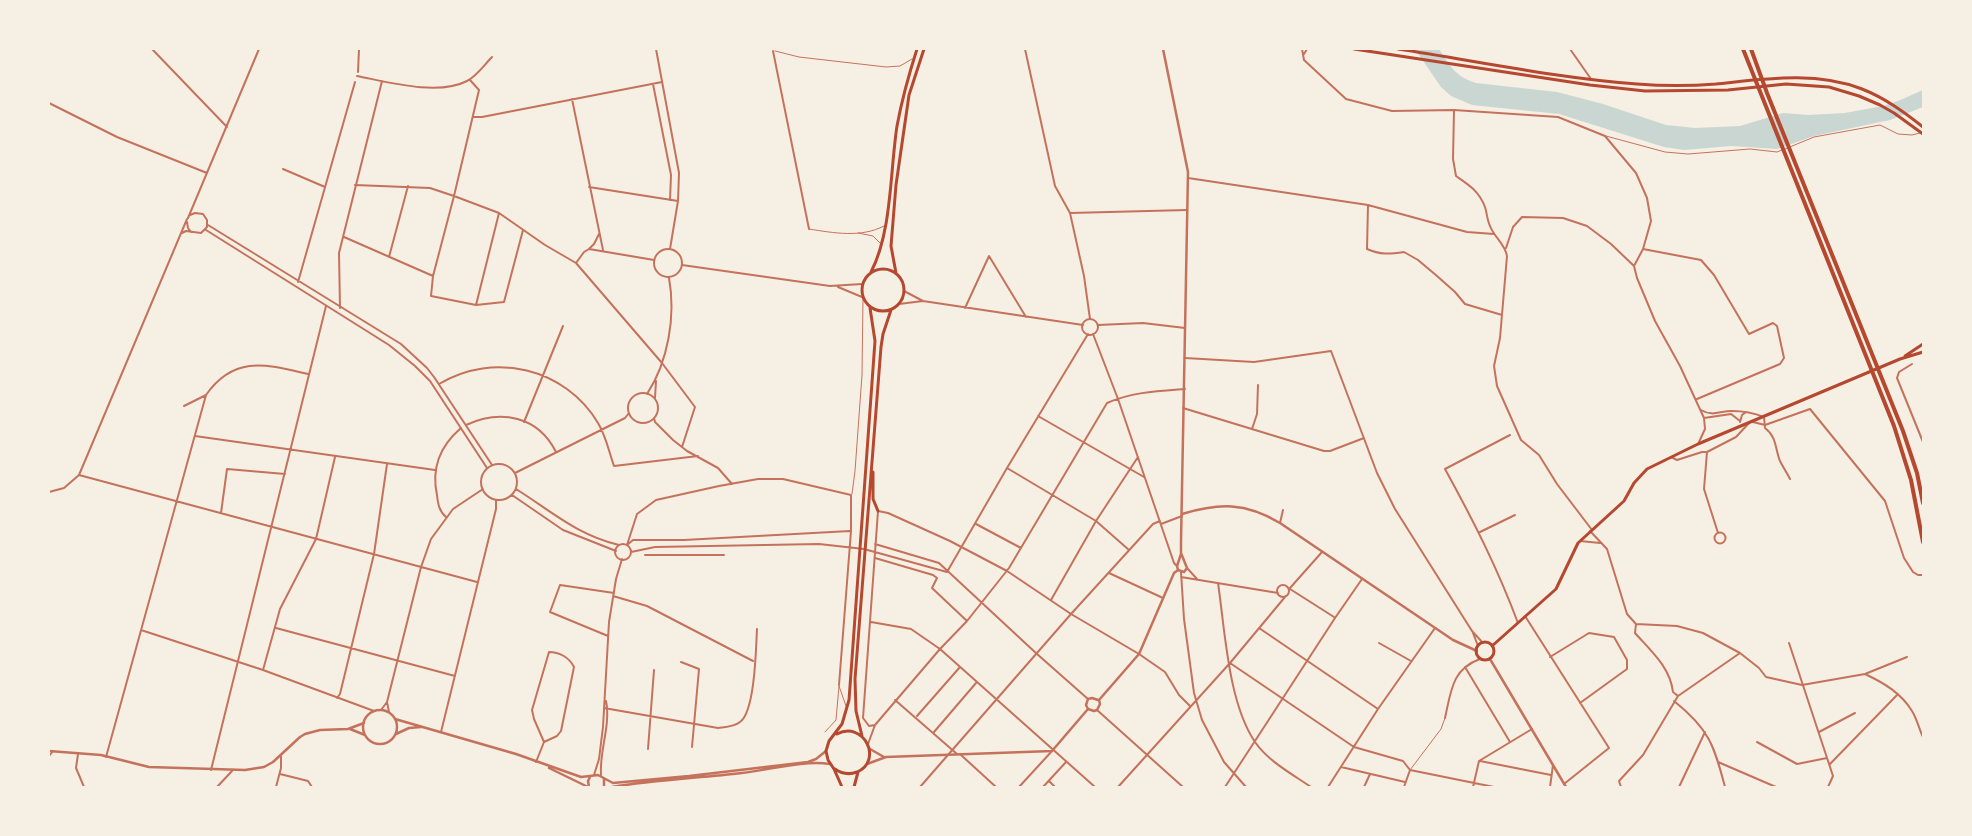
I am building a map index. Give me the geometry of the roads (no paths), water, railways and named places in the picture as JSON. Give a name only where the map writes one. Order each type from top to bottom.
[{"type":"highway","points":[[1743,49],[1896,431],[1911,480],[1923,542]]},
{"type":"highway","points":[[1751,49],[1767,93],[1904,431],[1923,503]]},
{"type":"main road","points":[[842,787],[830,764],[826,751],[829,741],[836,734],[847,710],[865,481],[875,341],[870,308],[862,298],[862,284],[871,272],[882,246],[897,126],[905,86],[917,49]]},
{"type":"main road","points":[[870,308],[883,312],[891,310],[899,304],[904,291],[902,281],[896,273],[891,246],[892,219],[905,114],[924,49]]},
{"type":"main road","points":[[1354,49],[1636,91],[1728,90],[1786,84],[1813,85],[1837,89],[1880,105],[1922,134]]},
{"type":"main road","points":[[1399,49],[1591,79],[1664,85],[1736,82],[1786,77],[1818,78],[1861,89],[1889,103],[1923,127]]},
{"type":"main road","points":[[871,272],[881,268],[896,273]]},
{"type":"main road","points":[[834,769],[849,774],[858,771],[866,764],[869,757],[869,746],[862,736],[854,693],[881,347],[891,310]]},
{"type":"main road","points":[[1904,358],[1923,344]]},
{"type":"main road","points":[[1492,646],[1556,589],[1580,541],[1624,501],[1641,474],[1698,444],[1850,380],[1923,352]]},
{"type":"main road","points":[[873,452],[873,499],[878,511]]},
{"type":"main road","points":[[1488,643],[1492,646],[1494,654],[1490,659],[1480,659],[1477,651],[1478,646],[1488,643]]},
{"type":"main road","points":[[836,734],[849,731],[862,736]]},
{"type":"main road","points":[[854,787],[858,771]]},
{"type":"street","points":[[152,49],[227,127]]},
{"type":"street","points":[[49,492],[64,488],[79,475],[259,49]]},
{"type":"street","points":[[358,72],[359,49]]},
{"type":"street","points":[[656,49],[679,173],[678,201],[670,249]]},
{"type":"street","points":[[1025,49],[1053,178],[1070,214],[1084,276],[1090,319]]},
{"type":"street","points":[[1098,700],[1139,654],[1178,566],[1181,553],[1188,178],[1162,49]]},
{"type":"street","points":[[1302,49],[1304,60],[1346,99],[1392,111],[1454,110],[1558,116],[1605,136],[1665,152],[1688,154],[1750,149],[1777,152],[1814,137],[1880,125],[1898,134],[1922,134]]},
{"type":"street","points":[[1304,54],[1308,49]]},
{"type":"street","points":[[1570,49],[1591,79]]},
{"type":"street","points":[[892,219],[886,225],[870,231],[854,233],[836,234],[809,229],[773,51],[799,57],[886,67],[900,66],[915,57]]},
{"type":"street","points":[[357,76],[422,87],[455,87],[470,80],[492,57]]},
{"type":"street","points":[[470,80],[479,90],[433,276],[431,296],[476,305],[504,302],[524,230]]},
{"type":"street","points":[[340,308],[339,253],[382,81]]},
{"type":"street","points":[[298,282],[355,82]]},
{"type":"street","points":[[473,117],[482,117],[662,82]]},
{"type":"street","points":[[653,84],[671,176],[670,200]]},
{"type":"street","points":[[572,99],[602,250]]},
{"type":"street","points":[[49,103],[118,137],[207,173]]},
{"type":"street","points":[[1454,110],[1453,159],[1456,176],[1477,191],[1494,234],[1506,248]]},
{"type":"street","points":[[1605,136],[1636,174],[1647,198],[1651,222],[1643,249],[1634,266]]},
{"type":"street","points":[[282,169],[325,187]]},
{"type":"street","points":[[1188,178],[1368,205],[1467,232],[1494,234]]},
{"type":"street","points":[[355,185],[430,188],[454,196],[499,213],[545,245],[576,263],[662,362],[695,407],[682,447]]},
{"type":"street","points":[[389,257],[408,186]]},
{"type":"street","points":[[589,187],[678,201]]},
{"type":"street","points":[[1368,205],[1367,249],[1377,254],[1404,252],[1418,260],[1437,276],[1465,304],[1502,315]]},
{"type":"street","points":[[194,206],[198,212],[205,216],[208,225],[401,344],[427,368],[492,465]]},
{"type":"street","points":[[1070,214],[1187,210]]},
{"type":"street","points":[[191,232],[187,226],[188,218],[193,213],[198,212]]},
{"type":"street","points":[[476,305],[499,213]]},
{"type":"street","points":[[1698,444],[1705,429],[1704,418],[1655,321],[1634,266],[1611,244],[1587,226],[1563,218],[1522,217],[1513,227],[1506,248],[1507,275],[1494,366],[1498,386],[1506,410],[1521,440],[1539,455],[1557,484],[1607,549],[1627,614],[1636,624],[1677,626],[1703,633],[1740,653],[1759,668],[1766,677],[1802,685],[1866,674],[1907,657]]},
{"type":"street","points":[[182,233],[191,232],[198,234],[206,230],[208,225]]},
{"type":"street","points":[[206,230],[389,345],[415,366],[430,381],[487,468]]},
{"type":"street","points":[[854,233],[873,236],[882,246]]},
{"type":"street","points":[[576,263],[584,252],[594,244],[599,234]]},
{"type":"street","points":[[343,236],[433,276]]},
{"type":"street","points":[[589,249],[654,260]]},
{"type":"street","points":[[670,249],[681,256],[682,265],[677,275],[669,278],[660,276],[654,260],[662,250],[670,249]]},
{"type":"street","points":[[1643,249],[1701,260],[1718,282],[1749,334],[1773,323],[1777,326],[1784,358],[1780,364],[1696,399]]},
{"type":"street","points":[[965,308],[989,256],[1026,318]]},
{"type":"street","points":[[682,265],[734,274],[836,286],[862,284]]},
{"type":"street","points":[[647,394],[656,380],[669,331],[671,297],[669,278]]},
{"type":"street","points":[[825,732],[836,720],[862,374],[862,298],[836,286]]},
{"type":"street","points":[[904,291],[923,301]]},
{"type":"street","points":[[899,304],[923,301],[1026,318],[1083,325]]},
{"type":"street","points":[[211,770],[326,306]]},
{"type":"street","points":[[1098,324],[1097,330],[1093,334],[1088,334],[1083,330],[1085,321],[1090,319],[1098,324],[1143,323],[1186,328]]},
{"type":"street","points":[[524,422],[563,326]]},
{"type":"street","points":[[948,572],[1007,468],[1088,334]]},
{"type":"street","points":[[1093,334],[1118,399],[1174,563],[1181,572],[1184,619],[1196,700],[1202,720],[1224,762],[1246,787]]},
{"type":"street","points":[[1185,358],[1254,362],[1331,351],[1377,473],[1395,509],[1472,630],[1483,643]]},
{"type":"street","points":[[106,757],[206,395],[211,388],[227,375],[242,367],[260,364],[308,374]]},
{"type":"street","points":[[1912,364],[1899,372],[1897,378],[1923,442]]},
{"type":"street","points":[[439,384],[466,371],[488,367],[515,367],[542,375],[576,395],[588,408],[602,429],[614,466],[698,456]]},
{"type":"street","points":[[651,421],[658,407],[655,398],[656,380]]},
{"type":"street","points":[[1252,429],[1257,414],[1258,385]]},
{"type":"street","points":[[886,757],[869,746],[875,725],[940,649],[967,621],[1007,571],[1107,404],[1118,399],[1149,391],[1184,389]]},
{"type":"street","points":[[655,398],[647,394],[639,394],[632,399],[628,407],[632,417],[641,423],[656,422]]},
{"type":"street","points":[[184,406],[206,395]]},
{"type":"street","points":[[1184,408],[1324,451],[1330,451],[1364,438]]},
{"type":"street","points":[[1765,427],[1810,409],[1885,500],[1904,558],[1913,572],[1923,575]]},
{"type":"street","points":[[1701,410],[1708,414],[1724,411],[1746,412],[1764,417],[1765,427]]},
{"type":"street","points":[[1741,426],[1742,415],[1746,412]]},
{"type":"street","points":[[625,418],[629,413]]},
{"type":"street","points":[[1704,418],[1731,414],[1740,421]]},
{"type":"street","points":[[1038,416],[1144,477]]},
{"type":"street","points":[[466,425],[487,417],[508,417],[524,422],[547,438],[556,452]]},
{"type":"street","points":[[515,473],[602,429],[625,418],[632,417]]},
{"type":"street","points":[[654,418],[672,440],[718,468],[732,484]]},
{"type":"street","points":[[1671,457],[1677,460],[1707,452],[1736,436],[1751,422],[1765,427],[1771,432],[1776,444],[1779,460],[1790,479]]},
{"type":"street","points":[[446,517],[438,505],[435,489],[436,463],[447,443],[462,428]]},
{"type":"street","points":[[195,436],[435,470]]},
{"type":"street","points":[[1510,436],[1445,469],[1480,532],[1501,577],[1518,623]]},
{"type":"street","points":[[1707,452],[1704,489],[1718,533]]},
{"type":"street","points":[[263,670],[280,609],[316,539],[335,457]]},
{"type":"street","points":[[1051,600],[1096,521],[1138,458]]},
{"type":"street","points":[[337,698],[340,694],[374,554],[387,464]]},
{"type":"street","points":[[492,465],[505,465],[515,473],[518,481],[516,489],[512,495],[505,499],[496,500],[483,490],[481,478],[487,468],[492,465]]},
{"type":"street","points":[[1007,468],[1096,521],[1129,550]]},
{"type":"street","points":[[221,514],[227,469],[285,474]]},
{"type":"street","points":[[79,475],[477,582]]},
{"type":"street","points":[[631,552],[627,545],[637,514],[656,500],[758,479],[783,479],[852,495]]},
{"type":"street","points":[[516,489],[568,525],[594,538],[619,546],[627,545],[632,540],[684,540],[851,531]]},
{"type":"street","points":[[381,710],[387,702],[431,539],[452,508],[483,490]]},
{"type":"street","points":[[512,495],[563,530],[616,551]]},
{"type":"street","points":[[440,732],[496,509],[496,500]]},
{"type":"street","points":[[920,787],[1071,614],[1153,524],[1208,507],[1234,506],[1264,514],[1453,640],[1477,651]]},
{"type":"street","points":[[1280,523],[1283,510]]},
{"type":"street","points":[[875,725],[869,726],[863,718],[878,511],[888,513],[1007,571],[1071,614],[1139,654],[1165,672],[1179,695],[1190,706]]},
{"type":"street","points":[[1480,532],[1516,515]]},
{"type":"street","points":[[976,524],[1021,548]]},
{"type":"street","points":[[1718,533],[1725,535],[1722,543],[1718,543],[1715,539],[1715,535],[1718,533]]},
{"type":"street","points":[[1580,541],[1602,543]]},
{"type":"street","points":[[875,543],[939,563],[1088,700]]},
{"type":"street","points":[[631,552],[655,547],[846,545],[948,572]]},
{"type":"street","points":[[619,546],[616,551],[618,557],[622,559]]},
{"type":"street","points":[[705,546],[705,555]]},
{"type":"street","points":[[1118,787],[1230,663],[1322,551]]},
{"type":"street","points":[[622,559],[629,557],[631,552]]},
{"type":"street","points":[[1181,553],[1187,568],[1199,580]]},
{"type":"street","points":[[645,555],[724,555]]},
{"type":"street","points":[[875,558],[938,578],[932,588],[967,621]]},
{"type":"street","points":[[601,776],[606,708],[608,636],[613,595],[622,559]]},
{"type":"street","points":[[1178,566],[1185,563]]},
{"type":"street","points":[[1181,572],[1187,568]]},
{"type":"street","points":[[1108,573],[1163,598]]},
{"type":"street","points":[[1182,577],[1278,593],[1281,597],[1285,597]]},
{"type":"street","points":[[1225,787],[1362,579]]},
{"type":"street","points":[[1218,582],[1238,708],[1255,742],[1270,758],[1311,787]]},
{"type":"street","points":[[608,636],[550,612],[560,585],[613,595],[647,606],[754,662]]},
{"type":"street","points":[[1278,593],[1278,589],[1281,586],[1286,586],[1335,618]]},
{"type":"street","points":[[1490,659],[1565,786],[1609,748],[1525,616]]},
{"type":"street","points":[[871,622],[911,629],[940,649],[1052,751],[1095,787]]},
{"type":"street","points":[[1636,624],[1635,633],[1660,660],[1671,679],[1673,692],[1678,696]]},
{"type":"street","points":[[275,628],[455,676]]},
{"type":"street","points":[[1259,628],[1378,709]]},
{"type":"street","points":[[1328,787],[1378,709],[1435,628]]},
{"type":"street","points":[[606,708],[718,728],[733,726],[741,722],[745,717],[751,700],[757,629]]},
{"type":"street","points":[[141,630],[263,670],[374,711],[389,712],[397,723],[396,734]]},
{"type":"street","points":[[1472,630],[1478,646]]},
{"type":"street","points":[[1550,657],[1589,633],[1614,637],[1627,660],[1627,669],[1580,703]]},
{"type":"street","points":[[1379,643],[1411,661]]},
{"type":"street","points":[[1789,643],[1833,776],[1828,787]]},
{"type":"street","points":[[538,762],[544,742],[534,720],[532,710],[549,652],[556,652],[571,661],[574,667],[561,731],[557,736],[544,742]]},
{"type":"street","points":[[1621,787],[1619,781],[1643,755],[1678,696],[1740,653]]},
{"type":"street","points":[[1404,787],[1410,770],[1441,729],[1452,689],[1459,673],[1469,663],[1480,659]]},
{"type":"street","points":[[681,662],[698,670],[692,747]]},
{"type":"street","points":[[1230,663],[1354,746],[1403,761],[1410,770],[1494,787]]},
{"type":"street","points":[[917,717],[960,667]]},
{"type":"street","points":[[1465,667],[1510,742]]},
{"type":"street","points":[[648,749],[652,717],[654,670]]},
{"type":"street","points":[[1866,674],[1890,686],[1898,694],[1912,711],[1923,737]]},
{"type":"street","points":[[934,732],[977,682]]},
{"type":"street","points":[[839,685],[847,710]]},
{"type":"street","points":[[1829,764],[1898,694]]},
{"type":"street","points":[[1088,700],[1092,698],[1098,700]]},
{"type":"street","points":[[895,700],[996,787]]},
{"type":"street","points":[[1088,700],[1086,705],[1088,709]]},
{"type":"street","points":[[1097,710],[1100,704],[1098,700]]},
{"type":"street","points":[[1674,701],[1693,716],[1705,732],[1726,787]]},
{"type":"street","points":[[387,702],[389,712]]},
{"type":"street","points":[[594,775],[601,747],[606,708]]},
{"type":"street","points":[[1088,709],[1091,711],[1097,710]]},
{"type":"street","points":[[1019,787],[1088,709]]},
{"type":"street","points":[[1097,710],[1183,787]]},
{"type":"street","points":[[366,735],[364,723],[374,711]]},
{"type":"street","points":[[1819,732],[1854,713]]},
{"type":"street","points":[[395,718],[581,777],[601,776],[613,783],[621,784],[808,762],[816,759],[826,751]]},
{"type":"street","points":[[49,756],[51,751],[106,757],[149,766],[211,770],[254,770],[264,767],[281,756],[305,734],[320,730],[348,729],[364,723]]},
{"type":"street","points":[[348,729],[366,735],[372,742],[381,744],[390,741],[396,734],[410,728],[425,727]]},
{"type":"street","points":[[1473,787],[1479,761],[1532,729]]},
{"type":"street","points":[[1680,787],[1705,732]]},
{"type":"street","points":[[1757,742],[1797,764],[1827,758]]},
{"type":"street","points":[[866,764],[886,757],[1052,751]]},
{"type":"street","points":[[78,753],[76,768],[84,787]]},
{"type":"street","points":[[276,787],[280,774],[281,756]]},
{"type":"street","points":[[1479,761],[1551,775]]},
{"type":"street","points":[[538,762],[589,787]]},
{"type":"street","points":[[1043,787],[1066,762]]},
{"type":"street","points":[[1718,762],[1776,787]]},
{"type":"street","points":[[612,787],[742,774],[815,764],[830,764]]},
{"type":"street","points":[[1550,787],[1553,765]]},
{"type":"street","points":[[1341,767],[1405,782]]},
{"type":"street","points":[[217,787],[232,770]]},
{"type":"street","points":[[280,774],[308,781],[312,787]]},
{"type":"street","points":[[1364,787],[1370,774]]},
{"type":"street","points":[[589,787],[588,781],[590,777]]},
{"type":"street","points":[[604,779],[604,787]]},
{"type":"street","points":[[1049,781],[1055,787]]}]
